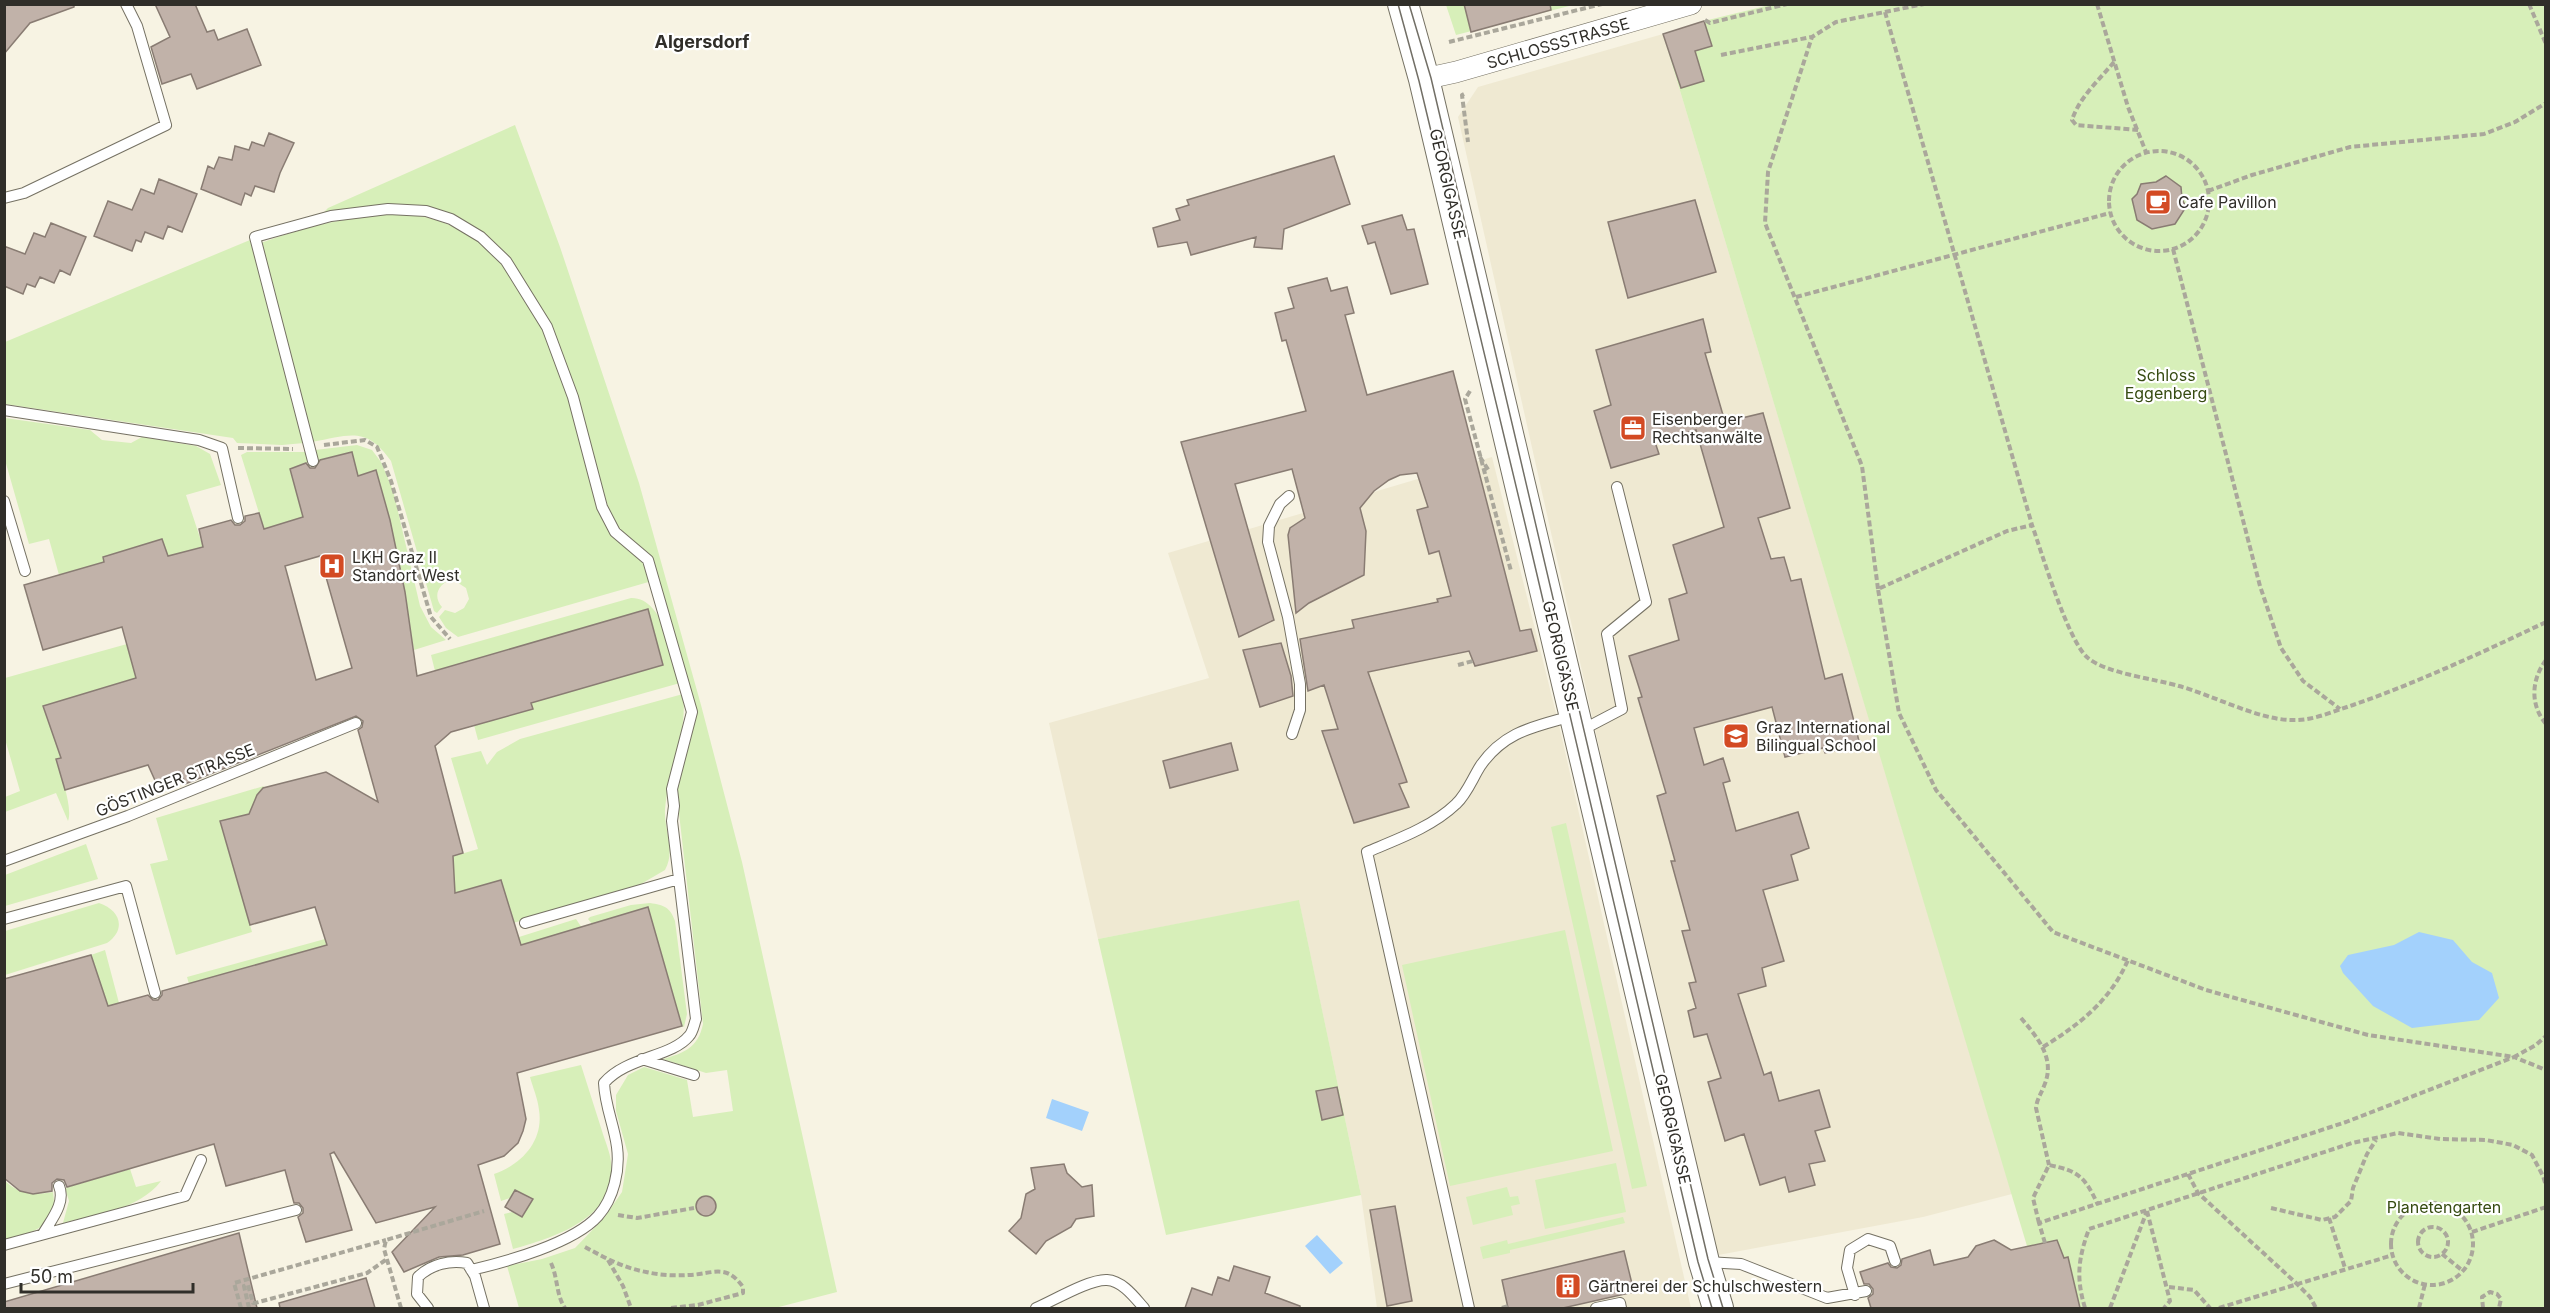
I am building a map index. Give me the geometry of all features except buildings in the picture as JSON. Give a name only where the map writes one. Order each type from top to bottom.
[{"type":"main road","name":"GEORGIGASSE","points":[[1403,4],[1424,79],[1704,1262],[1718,1308]]},
{"type":"street","name":"SCHLOSSSTRASSE","points":[[1424,79],[1456,72],[1691,4]]},
{"type":"lane","points":[[4,198],[24,193],[166,124],[137,26],[126,4]]},
{"type":"lane","points":[[313,461],[255,237],[331,216],[388,208],[426,211],[451,219],[481,237],[506,261],[547,327],[573,397],[602,507],[615,532],[648,560],[692,712],[672,789],[674,806],[672,821],[696,1019],[691,1034],[681,1044],[613,1073],[604,1083],[605,1103],[617,1147],[615,1188],[598,1217],[570,1236],[510,1260],[471,1270]]},
{"type":"lane","points":[[4,410],[199,440],[222,448],[238,518]]},
{"type":"lane","points":[[1469,1308],[1368,852],[1424,827],[1457,803],[1482,764],[1500,742],[1528,729],[1577,724],[1622,709],[1607,634],[1646,602],[1617,487]]},
{"type":"lane","points":[[1289,496],[1280,504],[1269,526],[1268,542],[1288,618],[1300,684],[1300,710],[1292,734]]},
{"type":"lane","points":[[4,501],[25,571]]},
{"type":"lane","name":"GÖSTINGER STRASSE","points":[[4,861],[128,816],[356,723]]},
{"type":"lane","points":[[525,923],[679,879]]},
{"type":"lane","points":[[4,919],[126,886],[155,993]]},
{"type":"lane","points":[[642,1059],[694,1075]]},
{"type":"lane","points":[[4,1245],[185,1196],[201,1160]]},
{"type":"lane","points":[[43,1234],[59,1207],[62,1193],[59,1186]]},
{"type":"lane","points":[[4,1284],[296,1210]]},
{"type":"lane","points":[[1704,1262],[1740,1264],[1827,1298],[1860,1293],[1847,1268],[1850,1250],[1868,1239],[1890,1246],[1895,1261]]},
{"type":"lane","points":[[428,1308],[417,1294],[418,1277],[425,1270],[453,1260],[467,1263],[484,1308]]},
{"type":"lane","points":[[1036,1308],[1091,1284],[1107,1280],[1119,1284],[1144,1308]]},
{"type":"lane","points":[[1596,1308],[1620,1303],[1621,1308]]},
{"type":"path","points":[[1449,42],[1602,4]]},
{"type":"path","points":[[1720,55],[1812,37],[1836,22],[1924,4]]},
{"type":"path","points":[[2097,4],[2128,107],[2146,152]]},
{"type":"path","points":[[2529,4],[2546,44]]},
{"type":"path","points":[[1885,12],[2032,525],[2071,634],[2087,658],[2107,668],[2178,686],[2262,714],[2291,720],[2319,716],[2396,689],[2546,622]]},
{"type":"path","points":[[1812,37],[1768,172],[1765,223],[1862,466],[1878,589],[1899,713],[1936,790],[2053,932],[2206,990],[2368,1035],[2514,1057],[2546,1070]]},
{"type":"path","points":[[2114,62],[2086,95],[2072,120],[2076,125],[2139,130]]},
{"type":"path","points":[[2208,191],[2252,175],[2350,147],[2484,134],[2514,122],[2546,103]]},
{"type":"path","points":[[2162,151],[2178,154],[2197,170],[2208,191],[2205,220],[2186,242],[2173,249],[2157,251],[2141,248],[2116,228],[2110,213],[2109,197],[2112,182],[2120,169],[2132,158],[2146,152],[2162,151]]},
{"type":"path","points":[[1796,297],[2110,213]]},
{"type":"path","points":[[2173,249],[2260,586],[2281,648],[2303,681],[2340,709]]},
{"type":"path","points":[[1465,399],[1511,572]]},
{"type":"path","points":[[222,448],[310,449],[365,440],[377,447],[391,481],[431,617],[450,639]]},
{"type":"path","points":[[1878,589],[2007,531],[2032,525]]},
{"type":"path","points":[[2546,660],[2535,676],[2534,688],[2535,705],[2546,724]]},
{"type":"path","points":[[1458,665],[1473,661]]},
{"type":"path","points":[[2043,1047],[2076,1027],[2101,1005],[2120,978],[2128,960]]},
{"type":"path","points":[[2021,1018],[2043,1047],[2048,1059],[2049,1073],[2036,1108],[2049,1165],[2033,1198],[2045,1243]]},
{"type":"path","points":[[2039,1223],[2357,1118],[2514,1057],[2536,1045],[2546,1036]]},
{"type":"path","points":[[2085,1308],[2079,1287],[2080,1255],[2089,1229],[2352,1143],[2398,1133],[2440,1140],[2486,1140],[2513,1145],[2532,1155],[2546,1186]]},
{"type":"path","points":[[2271,1208],[2322,1221],[2335,1217],[2351,1201],[2356,1179],[2376,1139]]},
{"type":"path","points":[[2049,1165],[2071,1169],[2080,1176],[2089,1185],[2098,1204]]},
{"type":"path","points":[[2188,1174],[2198,1193],[2296,1283],[2310,1297],[2316,1308]]},
{"type":"path","points":[[2442,1203],[2455,1209],[2466,1219],[2472,1232],[2473,1252],[2463,1271],[2452,1280],[2439,1284],[2425,1284],[2405,1274],[2392,1255],[2391,1240],[2395,1227],[2403,1215],[2414,1206],[2442,1203]]},
{"type":"path","points":[[2472,1232],[2546,1207]]},
{"type":"path","points":[[602,1211],[637,1218],[694,1208]]},
{"type":"path","points":[[2147,1210],[2169,1287],[2170,1301],[2164,1308]]},
{"type":"path","points":[[2110,1308],[2147,1210]]},
{"type":"path","points":[[241,1308],[234,1283],[484,1211]]},
{"type":"path","points":[[2329,1218],[2345,1268]]},
{"type":"path","points":[[2431,1228],[2444,1232],[2448,1240],[2447,1247],[2442,1254],[2432,1257],[2422,1251],[2419,1241],[2423,1232],[2431,1228]]},
{"type":"path","points":[[386,1240],[384,1249],[400,1308]]},
{"type":"path","points":[[580,1244],[607,1259],[647,1272],[690,1275],[707,1271],[724,1272],[735,1276],[744,1287],[743,1293],[729,1298],[671,1308]]},
{"type":"path","points":[[2442,1254],[2463,1271]]},
{"type":"path","points":[[2219,1308],[2392,1255]]},
{"type":"path","points":[[544,1256],[556,1276],[557,1288],[565,1308]]},
{"type":"path","points":[[249,1308],[243,1286],[248,1285],[253,1304],[367,1273],[387,1259]]},
{"type":"path","points":[[607,1259],[623,1286],[631,1308]]},
{"type":"path","points":[[2419,1308],[2425,1284]]},
{"type":"path","points":[[2169,1287],[2194,1290],[2210,1308]]},
{"type":"path","points":[[2483,1308],[2482,1297],[2490,1292],[2497,1294],[2501,1299],[2499,1308]]},
{"type":"path","points":[[1502,1308],[1508,1306]]},
{"type":"shaded area","name":"Graz International Bilingual School","points":[[1663,34],[2012,1194],[1923,1217],[1713,1256],[1458,117],[1478,87]]},
{"type":"shaded area","points":[[1492,457],[1559,725],[1691,1308],[1377,1308],[1361,1195],[1299,901],[1098,939],[1049,723],[1209,678],[1168,553]]},
{"type":"green space","name":"Schloss Eggenberg","points":[[1774,4],[2545,5],[2545,1308],[2048,1308],[2036,1266],[2027,1246],[1663,34],[1704,21]]},
{"type":"green space","points":[[1446,5],[1573,5],[1456,35]]},
{"type":"green space","points":[[515,125],[560,247],[639,483],[701,705],[742,862],[837,1292],[775,1308],[519,1308],[507,1266],[542,1259],[575,1248],[604,1218],[622,1192],[628,1154],[616,1111],[616,1095],[628,1075],[644,1067],[687,1080],[693,1117],[733,1111],[727,1070],[706,1073],[663,1059],[694,1044],[703,1024],[676,787],[692,725],[653,560],[613,523],[576,391],[551,324],[495,246],[431,210],[322,214],[328,208]]},
{"type":"green space","points":[[408,214],[446,223],[480,241],[495,254],[523,292],[548,338],[566,383],[599,507],[640,556],[652,581],[458,637],[446,628],[439,617],[445,610],[455,613],[464,608],[469,599],[466,588],[452,579],[444,584],[437,594],[442,607],[437,613],[434,611],[391,461],[374,442],[357,436],[312,442],[258,244],[332,222],[368,216]]},
{"type":"green space","points":[[250,240],[304,443],[282,445],[237,443],[233,438],[5,404],[5,342]]},
{"type":"green space","points":[[5,418],[90,430],[102,440],[131,443],[142,437],[196,446],[210,454],[221,485],[186,495],[203,547],[168,556],[162,539],[104,562],[59,575],[49,539],[29,544],[5,460]]},
{"type":"green space","points":[[357,445],[372,450],[381,462],[393,490],[420,606],[431,627],[446,640],[414,650],[390,520],[376,470],[358,476],[351,452],[318,460],[315,450]]},
{"type":"green space","points":[[247,452],[307,452],[310,462],[290,469],[303,517],[264,529],[241,455]]},
{"type":"green space","points":[[631,598],[642,600],[652,607],[659,618],[670,644],[680,683],[478,740],[474,725],[531,703],[647,609],[435,671],[431,655]]},
{"type":"green space","points":[[127,644],[152,733],[127,681],[43,706],[61,758],[56,760],[68,800],[68,821],[56,793],[5,812],[5,797],[20,791],[5,739],[5,678]]},
{"type":"green space","points":[[683,694],[683,724],[665,810],[670,855],[665,870],[641,884],[573,904],[573,907],[513,923],[501,880],[435,899],[454,875],[452,867],[434,862],[478,849],[451,758],[481,751],[487,765],[497,752],[520,739]]},
{"type":"green space","points":[[264,786],[254,802],[257,812],[220,822],[252,932],[176,955],[150,864],[168,860],[156,818]]},
{"type":"green space","points":[[1566,823],[1647,1186],[1632,1189],[1551,827]]},
{"type":"green space","points":[[86,844],[98,879],[5,906],[5,875]]},
{"type":"green space","points":[[1299,900],[1361,1195],[1166,1235],[1098,939]]},
{"type":"green space","points":[[99,903],[112,910],[118,920],[117,932],[107,943],[5,975],[5,931]]},
{"type":"green space","points":[[650,903],[666,908],[675,921],[687,1014],[684,1027],[648,907],[592,924],[588,919],[631,905]]},
{"type":"green space","points":[[576,919],[582,928],[508,949],[507,946],[519,937]]},
{"type":"green space","points":[[1565,930],[1613,1151],[1450,1186],[1402,965]]},
{"type":"green space","points":[[325,939],[327,945],[189,984],[187,977]]},
{"type":"green space","points":[[105,950],[119,1003],[108,1007],[91,955]]},
{"type":"green space","points":[[581,1065],[609,1150],[611,1181],[605,1198],[594,1211],[564,1231],[513,1249],[504,1214],[512,1212],[522,1217],[533,1199],[515,1190],[510,1198],[501,1201],[494,1174],[513,1165],[521,1158],[534,1142],[538,1132],[540,1121],[538,1106],[530,1077]]},
{"type":"green space","points":[[1616,1163],[1626,1212],[1545,1229],[1535,1180]]},
{"type":"green space","points":[[130,1169],[136,1187],[161,1181],[152,1191],[129,1205],[63,1223],[69,1201],[65,1188]]},
{"type":"green space","points":[[4,1180],[15,1189],[27,1193],[53,1192],[54,1204],[48,1221],[34,1231],[5,1240]]},
{"type":"green space","points":[[1507,1187],[1510,1197],[1518,1196],[1520,1204],[1511,1206],[1513,1215],[1473,1225],[1466,1197]]},
{"type":"green space","points":[[1623,1217],[1625,1223],[1510,1250],[1510,1253],[1483,1259],[1480,1247],[1507,1240],[1508,1244]]},
{"type":"water","points":[[2419,932],[2453,940],[2472,962],[2492,973],[2499,998],[2479,1020],[2412,1028],[2373,1006],[2343,973],[2340,966],[2348,955],[2394,945]]},
{"type":"water","points":[[1052,1099],[1089,1112],[1082,1131],[1046,1118]]},
{"type":"water","points":[[1317,1235],[1343,1263],[1330,1274],[1305,1246]]},
{"type":"tram line","points":[[1398,4],[1419,81],[1527,532],[1698,1262],[1712,1308]]},
{"type":"tram line","points":[[1409,4],[1431,78],[1708,1259],[1723,1308]]},
{"type":"place","name":"Cafe Pavillon","points":[[2158,202]]},
{"type":"place","name":"Eisenberger Rechtsanwälte","points":[[1633,428]]},
{"type":"place","name":"LKH Graz II Standort West","points":[[332,566]]},
{"type":"place","name":"Graz International Bilingual School","points":[[1736,736]]},
{"type":"place","name":"Gärtnerei der Schulschwestern","points":[[1568,1286]]},
{"type":"district","name":"Algersdorf","points":[[702,41]]},
{"type":"park label","name":"Planetengarten","points":[[2444,1207]]}]
